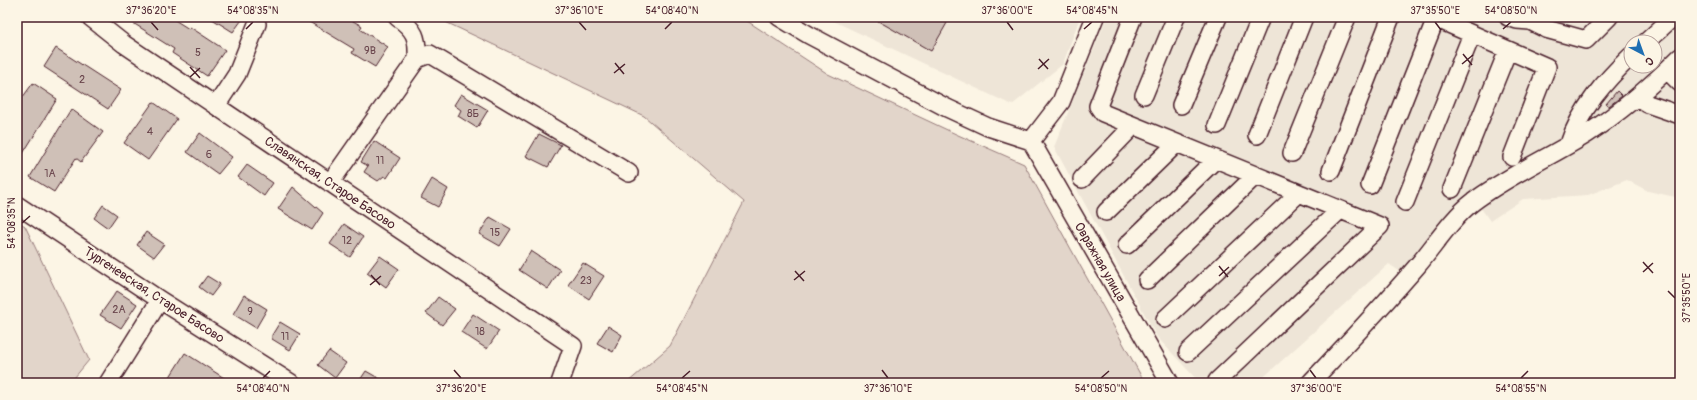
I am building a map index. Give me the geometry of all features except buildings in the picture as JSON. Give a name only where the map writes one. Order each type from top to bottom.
[{"type":"street","name":"Славянская, Старое Басово","points":[[90,17],[124,44],[573,346],[560,383]]},
{"type":"street","points":[[330,183],[417,59],[418,43],[409,26],[397,17]]},
{"type":"street","points":[[779,17],[809,35],[947,108],[988,127],[1031,141],[1061,102],[1095,17]]},
{"type":"street","points":[[1133,17],[1098,106],[1103,113],[1380,226],[1217,381]]},
{"type":"street","points":[[1144,95],[1176,17]]},
{"type":"street","points":[[1181,105],[1218,17]]},
{"type":"street","points":[[1217,125],[1261,17]]},
{"type":"street","points":[[1257,136],[1304,17]]},
{"type":"street","points":[[1292,153],[1347,17]]},
{"type":"street","points":[[1331,171],[1391,17]]},
{"type":"street","points":[[1508,17],[1517,20],[1531,19],[1546,29],[1586,40],[1609,17]]},
{"type":"street","points":[[1655,34],[1673,17]]},
{"type":"street","points":[[1370,185],[1434,18],[1548,66],[1512,157]]},
{"type":"street","points":[[216,106],[237,74],[256,24]]},
{"type":"street","points":[[1405,202],[1472,34]]},
{"type":"street","points":[[1452,189],[1508,50]]},
{"type":"street","points":[[417,59],[430,54],[629,173]]},
{"type":"street","points":[[1310,383],[1355,336],[1418,265],[1443,233],[1472,203],[1497,185],[1598,126],[1637,97],[1680,57]]},
{"type":"street","points":[[1569,144],[1573,131],[1584,111],[1606,81],[1623,64]]},
{"type":"street","points":[[1667,70],[1680,83]]},
{"type":"street","points":[[1637,97],[1648,104],[1680,115]]},
{"type":"street","points":[[1082,179],[1133,126]]},
{"type":"street","name":"Овражная улица","points":[[1031,141],[1170,383]]},
{"type":"street","points":[[1106,212],[1176,144]]},
{"type":"street","points":[[1127,245],[1216,160]]},
{"type":"street","points":[[1147,280],[1255,176]]},
{"type":"street","points":[[1165,319],[1299,193]]},
{"type":"street","name":"Тургеневская, Старое Басово","points":[[17,205],[160,300],[291,383]]},
{"type":"street","points":[[1188,352],[1340,210]]},
{"type":"street","points":[[108,383],[160,300]]},
{"type":"shaded area","points":[[435,17],[741,17],[828,74],[1024,164],[1145,383],[627,383],[670,346],[744,202],[644,116]]},
{"type":"shaded area","points":[[825,17],[1080,17],[1063,64],[1012,105]]},
{"type":"shaded area","points":[[1107,17],[1680,17],[1680,198],[1648,191],[1627,180],[1588,195],[1523,199],[1490,221],[1478,204],[1507,183],[1590,138],[1580,128],[1483,191],[1434,241],[1405,275],[1389,264],[1257,383],[1200,383],[1157,337],[1054,147]]},
{"type":"shaded area","points":[[17,221],[25,226],[89,360],[70,383],[17,383]]}]
